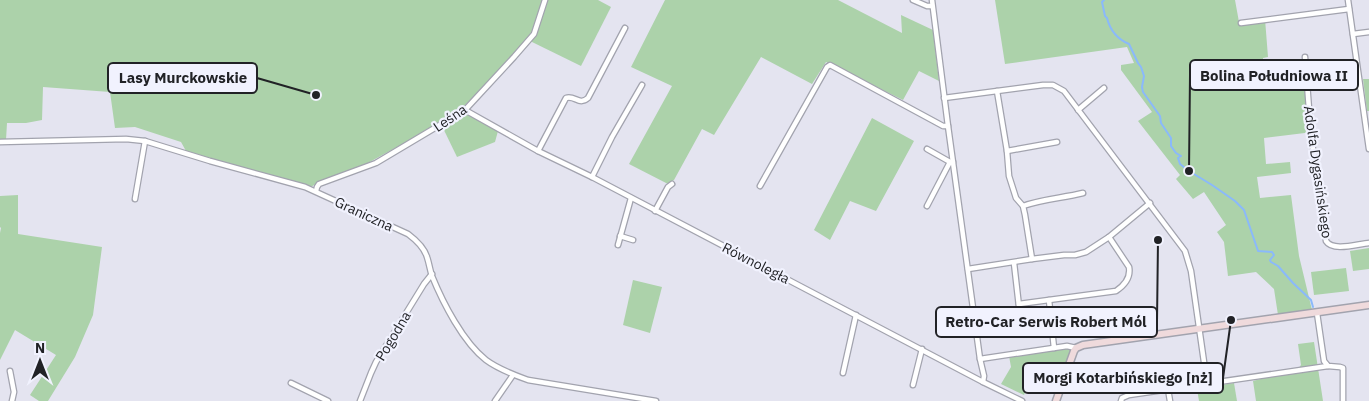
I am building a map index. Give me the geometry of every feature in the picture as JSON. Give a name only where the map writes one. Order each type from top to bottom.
[{"type":"street","name":"Leśna","points":[[316,191],[319,184],[376,162],[465,110],[534,34],[545,0]]},
{"type":"street","points":[[913,0],[927,6],[932,3],[951,162],[984,382]]},
{"type":"street","points":[[1348,0],[1369,149]]},
{"type":"street","points":[[1241,23],[1349,9]]},
{"type":"street","points":[[538,151],[566,98],[572,97],[584,101],[588,98],[625,28]]},
{"type":"street","points":[[1353,34],[1369,32]]},
{"type":"street","name":"Adolfa Dygasińskiego","points":[[1305,58],[1311,135],[1327,244],[1334,247],[1369,243]]},
{"type":"street","points":[[760,186],[827,67],[830,65],[943,126],[948,126]]},
{"type":"street","points":[[592,177],[612,137],[642,85]]},
{"type":"street","points":[[944,98],[1044,85],[1053,85],[1064,91],[1150,203],[1187,255],[1200,329],[1206,383]]},
{"type":"street","points":[[1078,110],[1104,88]]},
{"type":"street","points":[[997,91],[1009,176],[1016,198],[1023,206],[1032,259]]},
{"type":"street","name":"Równoległa","points":[[465,110],[538,151],[656,210],[1022,401]]},
{"type":"street","name":"Graniczna","points":[[0,142],[126,139],[145,141],[316,191],[408,234],[416,240],[427,255],[432,274],[447,307],[466,339],[486,360],[513,375],[528,380],[656,401]]},
{"type":"street","points":[[136,198],[145,141]]},
{"type":"street","points":[[1007,152],[1057,142]]},
{"type":"street","points":[[927,149],[951,162]]},
{"type":"street","points":[[927,206],[951,162]]},
{"type":"street","points":[[656,210],[668,187],[672,184]]},
{"type":"street","points":[[1023,206],[1083,193]]},
{"type":"street","points":[[618,245],[631,198]]},
{"type":"street","points":[[968,270],[1086,252],[1109,237],[1150,203]]},
{"type":"street","points":[[620,236],[633,240]]},
{"type":"street","points":[[1019,304],[1116,291],[1126,283],[1130,272],[1129,267],[1109,237]]},
{"type":"street","points":[[1014,263],[1021,324]]},
{"type":"street","name":"Pogodna","points":[[360,401],[376,362],[432,274]]},
{"type":"street","points":[[1049,300],[1054,348]]},
{"type":"street","points":[[980,359],[1067,346],[1076,348],[1083,345],[1369,306]]},
{"type":"street","points":[[1317,313],[1324,361],[1328,366]]},
{"type":"street","points":[[843,373],[856,315]]},
{"type":"street","points":[[1056,401],[1076,348]]},
{"type":"street","points":[[913,385],[922,349]]},
{"type":"street","points":[[1121,401],[1122,398],[1129,395],[1328,366],[1343,368],[1343,401]]},
{"type":"street","points":[[10,372],[14,392],[12,401]]},
{"type":"street","points":[[495,401],[513,375]]},
{"type":"street","points":[[291,384],[328,401]]},
{"type":"street","points":[[1168,389],[1170,401]]},
{"type":"green space","points":[[0,0],[543,0],[532,32],[505,64],[463,107],[366,164],[323,180],[311,187],[186,151],[181,142],[135,127],[115,128],[110,92],[43,87],[42,120],[26,123],[7,123],[6,140],[0,140]]},
{"type":"green space","points":[[548,0],[598,0],[611,7],[581,66],[530,41]]},
{"type":"green space","points":[[665,0],[838,0],[902,33],[901,15],[933,30],[939,81],[919,71],[903,100],[826,62],[812,84],[761,57],[714,135],[702,129],[674,180],[668,184],[629,164],[672,86],[631,67]]},
{"type":"green space","points":[[995,0],[1235,0],[1239,22],[1265,19],[1268,57],[1263,58],[1263,75],[1309,70],[1313,132],[1264,138],[1266,164],[1290,162],[1291,173],[1257,177],[1260,198],[1291,195],[1299,256],[1312,310],[1278,315],[1274,289],[1256,272],[1228,276],[1224,242],[1217,232],[1226,225],[1204,192],[1193,199],[1176,179],[1180,175],[1138,121],[1152,112],[1121,70],[1121,65],[1134,63],[1127,47],[1005,64]]},
{"type":"green space","points":[[1363,79],[1369,79],[1369,111],[1367,111]]},
{"type":"green space","points":[[466,113],[498,131],[495,142],[457,157],[442,126]]},
{"type":"green space","points":[[872,118],[914,141],[876,211],[850,201],[830,240],[814,230]]},
{"type":"green space","points":[[18,195],[18,234],[102,247],[93,315],[75,357],[48,401],[39,401],[30,395],[56,355],[15,330],[0,360],[0,196]]},
{"type":"green space","points":[[1369,248],[1369,269],[1353,271],[1350,251]]},
{"type":"green space","points":[[1346,268],[1349,291],[1314,295],[1311,272]]},
{"type":"green space","points":[[633,280],[662,287],[650,333],[623,325]]},
{"type":"green space","points":[[1314,342],[1323,401],[1256,401],[1253,381],[1298,369],[1301,365],[1298,344]]},
{"type":"green space","points":[[1068,348],[1071,351],[1056,391],[1032,379],[1024,395],[1001,384],[1011,367],[1009,356]]},
{"type":"green space","points":[[1234,383],[1237,401],[1199,401],[1197,389]]},
{"type":"waterway","points":[[1104,0],[1102,2],[1105,16],[1115,34],[1129,44],[1141,67],[1144,76],[1143,92],[1160,116],[1161,123],[1171,138],[1171,146],[1181,156],[1178,158],[1180,164],[1235,201],[1244,210],[1258,251],[1272,252],[1274,255],[1270,260],[1271,262],[1278,266],[1311,300],[1313,307]]},
{"type":"place","name":"Lasy Murckowskie","points":[[316,95]]},
{"type":"place","name":"Bolina Południowa II","points":[[1189,171]]},
{"type":"place","name":"Retro-Car Serwis Robert Mól","points":[[1158,240]]},
{"type":"place","name":"Morgi Kotarbińskiego [nż]","points":[[1231,320]]}]
